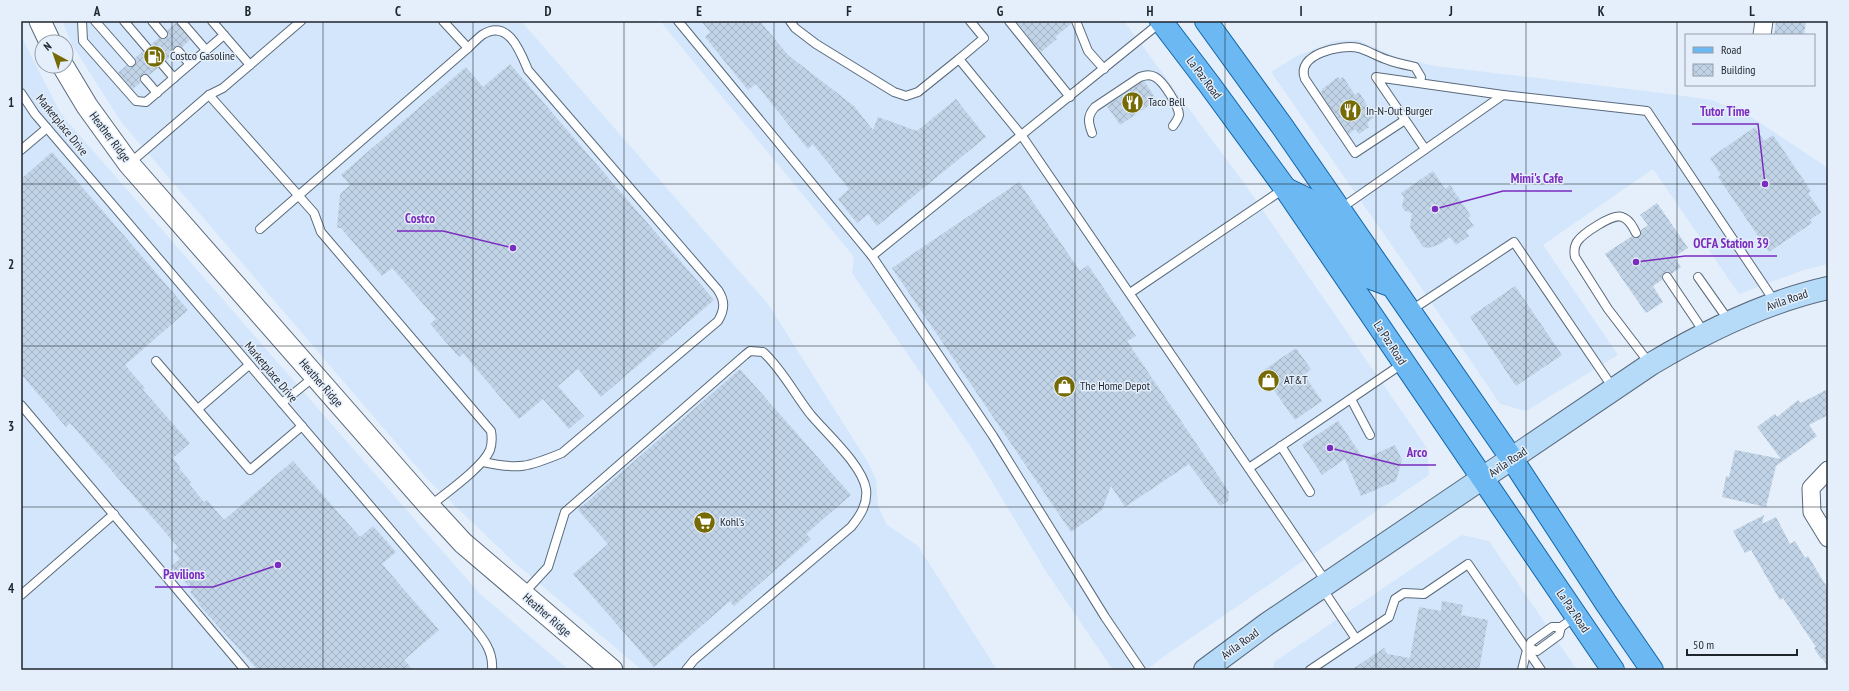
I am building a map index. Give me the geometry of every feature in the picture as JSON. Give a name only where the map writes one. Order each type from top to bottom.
[{"type":"main road","name":"La Paz Road","points":[[1161,21],[1285,188],[1483,479],[1568,621],[1613,670]]},
{"type":"main road","points":[[1206,21],[1339,209],[1390,285],[1512,459],[1606,603],[1652,670]]},
{"type":"main road","points":[[1285,188],[1315,203],[1361,269],[1371,278],[1390,285]]},
{"type":"main road","name":"Avila Road","points":[[1217,666],[1267,624],[1483,479],[1650,364],[1729,322],[1776,303],[1828,288]]},
{"type":"street","points":[[40,21],[46,34]]},
{"type":"street","points":[[1762,34],[1764,21]]},
{"type":"street","name":"Heather Ridge","points":[[68,74],[87,106],[129,164],[429,506],[463,543],[612,670]]},
{"type":"street","points":[[1828,470],[1811,488],[1812,512],[1828,538]]},
{"type":"lane","points":[[82,21],[83,41],[136,101],[146,102],[224,35]]},
{"type":"lane","points":[[95,21],[130,62]]},
{"type":"lane","points":[[124,21],[147,48]]},
{"type":"lane","points":[[152,21],[163,34]]},
{"type":"lane","points":[[180,21],[206,50]]},
{"type":"lane","points":[[212,21],[250,65]]},
{"type":"lane","points":[[129,164],[209,95],[223,88],[301,21]]},
{"type":"lane","points":[[443,21],[468,48]]},
{"type":"lane","points":[[678,21],[872,256],[993,436],[1105,616],[1141,670]]},
{"type":"lane","points":[[790,21],[795,28],[816,44],[894,92],[906,96],[918,92],[984,38],[970,21]]},
{"type":"lane","points":[[1009,21],[1070,97]]},
{"type":"lane","points":[[1076,21],[1088,51],[1104,69]]},
{"type":"lane","points":[[872,256],[1070,97],[1161,21]]},
{"type":"lane","points":[[260,229],[482,35],[491,31],[499,30],[508,35],[514,42],[528,70],[718,290],[724,304],[723,312],[718,320],[562,453],[541,462],[521,468],[483,462]]},
{"type":"lane","points":[[1405,120],[1355,153],[1305,80],[1302,73],[1304,65],[1310,59],[1326,51],[1336,48],[1358,48],[1387,60],[1415,67],[1421,76],[1420,83]]},
{"type":"lane","points":[[178,50],[190,64]]},
{"type":"lane","points":[[959,59],[1022,136],[1130,293],[1249,468],[1324,585],[1356,639]]},
{"type":"lane","points":[[162,64],[174,78]]},
{"type":"lane","points":[[1092,133],[1088,121],[1089,114],[1095,107],[1140,76],[1148,75],[1161,81],[1178,107],[1178,120],[1173,126]]},
{"type":"lane","points":[[1425,149],[1376,77],[1503,95],[1647,111],[1776,303]]},
{"type":"lane","points":[[145,79],[157,93]]},
{"type":"lane","name":"Marketplace Drive","points":[[21,93],[47,128],[485,641],[492,656],[492,670]]},
{"type":"lane","points":[[209,95],[314,214],[321,232],[486,424],[490,431],[492,439],[491,448],[483,462],[429,506]]},
{"type":"lane","points":[[1339,209],[1503,95]]},
{"type":"lane","points":[[21,150],[47,128]]},
{"type":"lane","points":[[1130,293],[1285,188]]},
{"type":"lane","points":[[1636,233],[1629,221],[1622,217],[1616,216],[1608,219],[1577,242],[1574,250],[1574,257],[1608,308],[1650,364]]},
{"type":"lane","points":[[1410,312],[1514,242],[1613,389]]},
{"type":"lane","points":[[1667,277],[1705,334]]},
{"type":"lane","points":[[1698,277],[1729,322]]},
{"type":"lane","points":[[523,594],[548,567],[565,512],[745,355],[750,351],[763,352],[811,415],[863,477],[866,490],[865,505],[860,517],[851,527],[694,660],[686,670]]},
{"type":"lane","points":[[156,361],[250,470],[302,426]]},
{"type":"lane","points":[[1249,468],[1403,363]]},
{"type":"lane","points":[[198,409],[249,365]]},
{"type":"lane","points":[[282,403],[315,376]]},
{"type":"lane","points":[[1351,399],[1370,435]]},
{"type":"lane","points":[[21,405],[245,670]]},
{"type":"lane","points":[[1281,446],[1310,492]]},
{"type":"lane","points":[[21,595],[114,514]]},
{"type":"lane","points":[[1310,670],[1389,617],[1395,600],[1404,593],[1424,594],[1468,564],[1528,649],[1540,670]]},
{"type":"lane","points":[[1522,670],[1531,642],[1552,627],[1568,621]]},
{"type":"shaded area","points":[[62,21],[521,21],[768,304],[869,464],[876,480],[878,505],[886,524],[918,546],[997,670],[642,670],[515,563],[428,480],[122,123],[74,48],[74,34],[67,34]]},
{"type":"shaded area","points":[[660,21],[1124,21],[1244,183],[1427,448],[1429,475],[1160,659],[1147,670],[1113,670],[1047,573],[971,447],[852,273],[854,257]]},
{"type":"shaded area","points":[[21,36],[34,61],[34,74],[40,74],[61,114],[479,593],[569,670],[21,670]]},
{"type":"shaded area","points":[[1358,40],[1396,57],[1435,66],[1712,100],[1753,118],[1828,168],[1828,264],[1804,270],[1739,294],[1653,169],[1543,245],[1618,355],[1526,411],[1500,404],[1416,280],[1271,72],[1297,56],[1335,41]]},
{"type":"shaded area","points":[[1462,535],[1489,541],[1577,670],[1273,670],[1274,662]]},
{"type":"building","points":[[701,21],[760,21],[788,55],[854,106],[873,130],[878,117],[917,131],[956,99],[986,137],[877,226],[868,214],[857,223],[838,199],[849,189],[813,144],[808,149],[756,84],[748,90],[705,37],[710,32]]},
{"type":"building","points":[[1016,21],[1071,21],[1071,24],[1055,37],[1057,39],[1041,52]]},
{"type":"building","points":[[1776,21],[1806,21],[1804,34],[1774,34]]},
{"type":"building","name":"Costco Gasoline","points":[[176,23],[190,40],[182,47],[175,47],[173,50],[174,54],[166,61],[163,59],[159,60],[157,63],[158,68],[149,75],[142,75],[140,78],[141,82],[133,89],[118,73],[127,65],[130,67],[134,66],[136,63],[135,58],[143,51],[148,53],[151,52],[151,44],[159,38],[167,38],[167,30]]},
{"type":"building","points":[[510,64],[714,300],[601,397],[578,369],[558,386],[584,416],[569,429],[543,399],[519,419],[463,353],[459,357],[430,324],[436,319],[392,268],[382,276],[341,228],[337,228],[340,194],[350,185],[341,175],[466,67],[483,87]]},
{"type":"building","name":"In-N-Out Burger","points":[[1338,77],[1340,79],[1343,77],[1355,95],[1359,92],[1374,117],[1367,123],[1369,127],[1359,134],[1355,129],[1349,134],[1320,92]]},
{"type":"building","name":"Taco Bell","points":[[1144,81],[1157,100],[1120,125],[1107,106]]},
{"type":"building","points":[[1755,127],[1764,141],[1773,135],[1811,191],[1808,193],[1821,212],[1810,220],[1812,223],[1769,252],[1718,177],[1721,175],[1710,158]]},
{"type":"building","points":[[52,152],[188,310],[125,365],[145,388],[143,390],[190,443],[173,458],[191,482],[189,484],[204,502],[207,500],[224,520],[293,461],[360,537],[373,526],[396,552],[382,564],[439,630],[404,660],[413,670],[258,670],[198,604],[199,603],[190,592],[192,590],[171,566],[180,559],[173,551],[178,547],[70,423],[66,427],[21,374],[21,179]]},
{"type":"building","points":[[1433,171],[1445,189],[1450,185],[1471,216],[1468,218],[1474,226],[1466,231],[1469,236],[1456,245],[1450,237],[1440,244],[1429,248],[1423,247],[1410,227],[1412,213],[1405,211],[1402,207],[1404,197],[1401,193]]},
{"type":"building","name":"The Home Depot","points":[[1019,182],[1080,271],[1088,265],[1136,336],[1127,341],[1229,492],[1228,501],[1220,506],[1189,464],[1125,507],[1111,486],[1102,510],[1071,532],[892,268]]},
{"type":"building","points":[[1657,203],[1688,248],[1674,257],[1681,267],[1671,274],[1664,272],[1662,275],[1662,280],[1653,286],[1663,302],[1646,313],[1605,254],[1632,236],[1636,238],[1640,236],[1641,230],[1648,225],[1640,215]]},
{"type":"building","points":[[1515,286],[1562,355],[1516,386],[1470,317]]},
{"type":"building","points":[[1296,348],[1311,369],[1304,375],[1322,401],[1295,420],[1261,372]]},
{"type":"building","name":"Kohl's","points":[[740,369],[851,495],[806,534],[811,539],[734,606],[730,601],[654,667],[573,574],[608,544],[578,510]]},
{"type":"building","points":[[1828,389],[1828,415],[1809,425],[1817,436],[1776,466],[1766,507],[1722,497],[1726,476],[1729,477],[1735,450],[1781,459],[1757,427],[1775,414],[1777,417],[1798,400],[1801,403]]},
{"type":"building","points":[[1338,421],[1364,459],[1395,445],[1402,460],[1396,481],[1361,496],[1345,459],[1322,475],[1302,445]]},
{"type":"building","points":[[1764,515],[1762,524],[1776,517],[1790,544],[1795,541],[1805,558],[1808,556],[1828,589],[1828,667],[1822,658],[1821,659],[1814,648],[1816,647],[1783,598],[1780,600],[1751,550],[1745,553],[1733,531]]},
{"type":"building","points":[[1442,601],[1463,605],[1461,615],[1488,620],[1479,670],[1351,670],[1384,648],[1387,654],[1410,658],[1419,607],[1441,611]]},
{"type":"place","name":"Costco Gasoline","points":[[154,56]]},
{"type":"place","name":"Taco Bell","points":[[1132,102]]},
{"type":"place","name":"In-N-Out Burger","points":[[1350,111]]},
{"type":"place","name":"Tutor Time","points":[[1765,184]]},
{"type":"place","name":"Mimi's Cafe","points":[[1435,209]]},
{"type":"place","name":"Costco","points":[[513,248]]},
{"type":"place","name":"OCFA Station 39","points":[[1636,262]]},
{"type":"place","name":"AT&T","points":[[1269,380]]},
{"type":"place","name":"The Home Depot","points":[[1065,386]]},
{"type":"place","name":"Arco","points":[[1330,448]]},
{"type":"place","name":"Kohl's","points":[[705,522]]},
{"type":"place","name":"Pavilions","points":[[278,565]]}]
